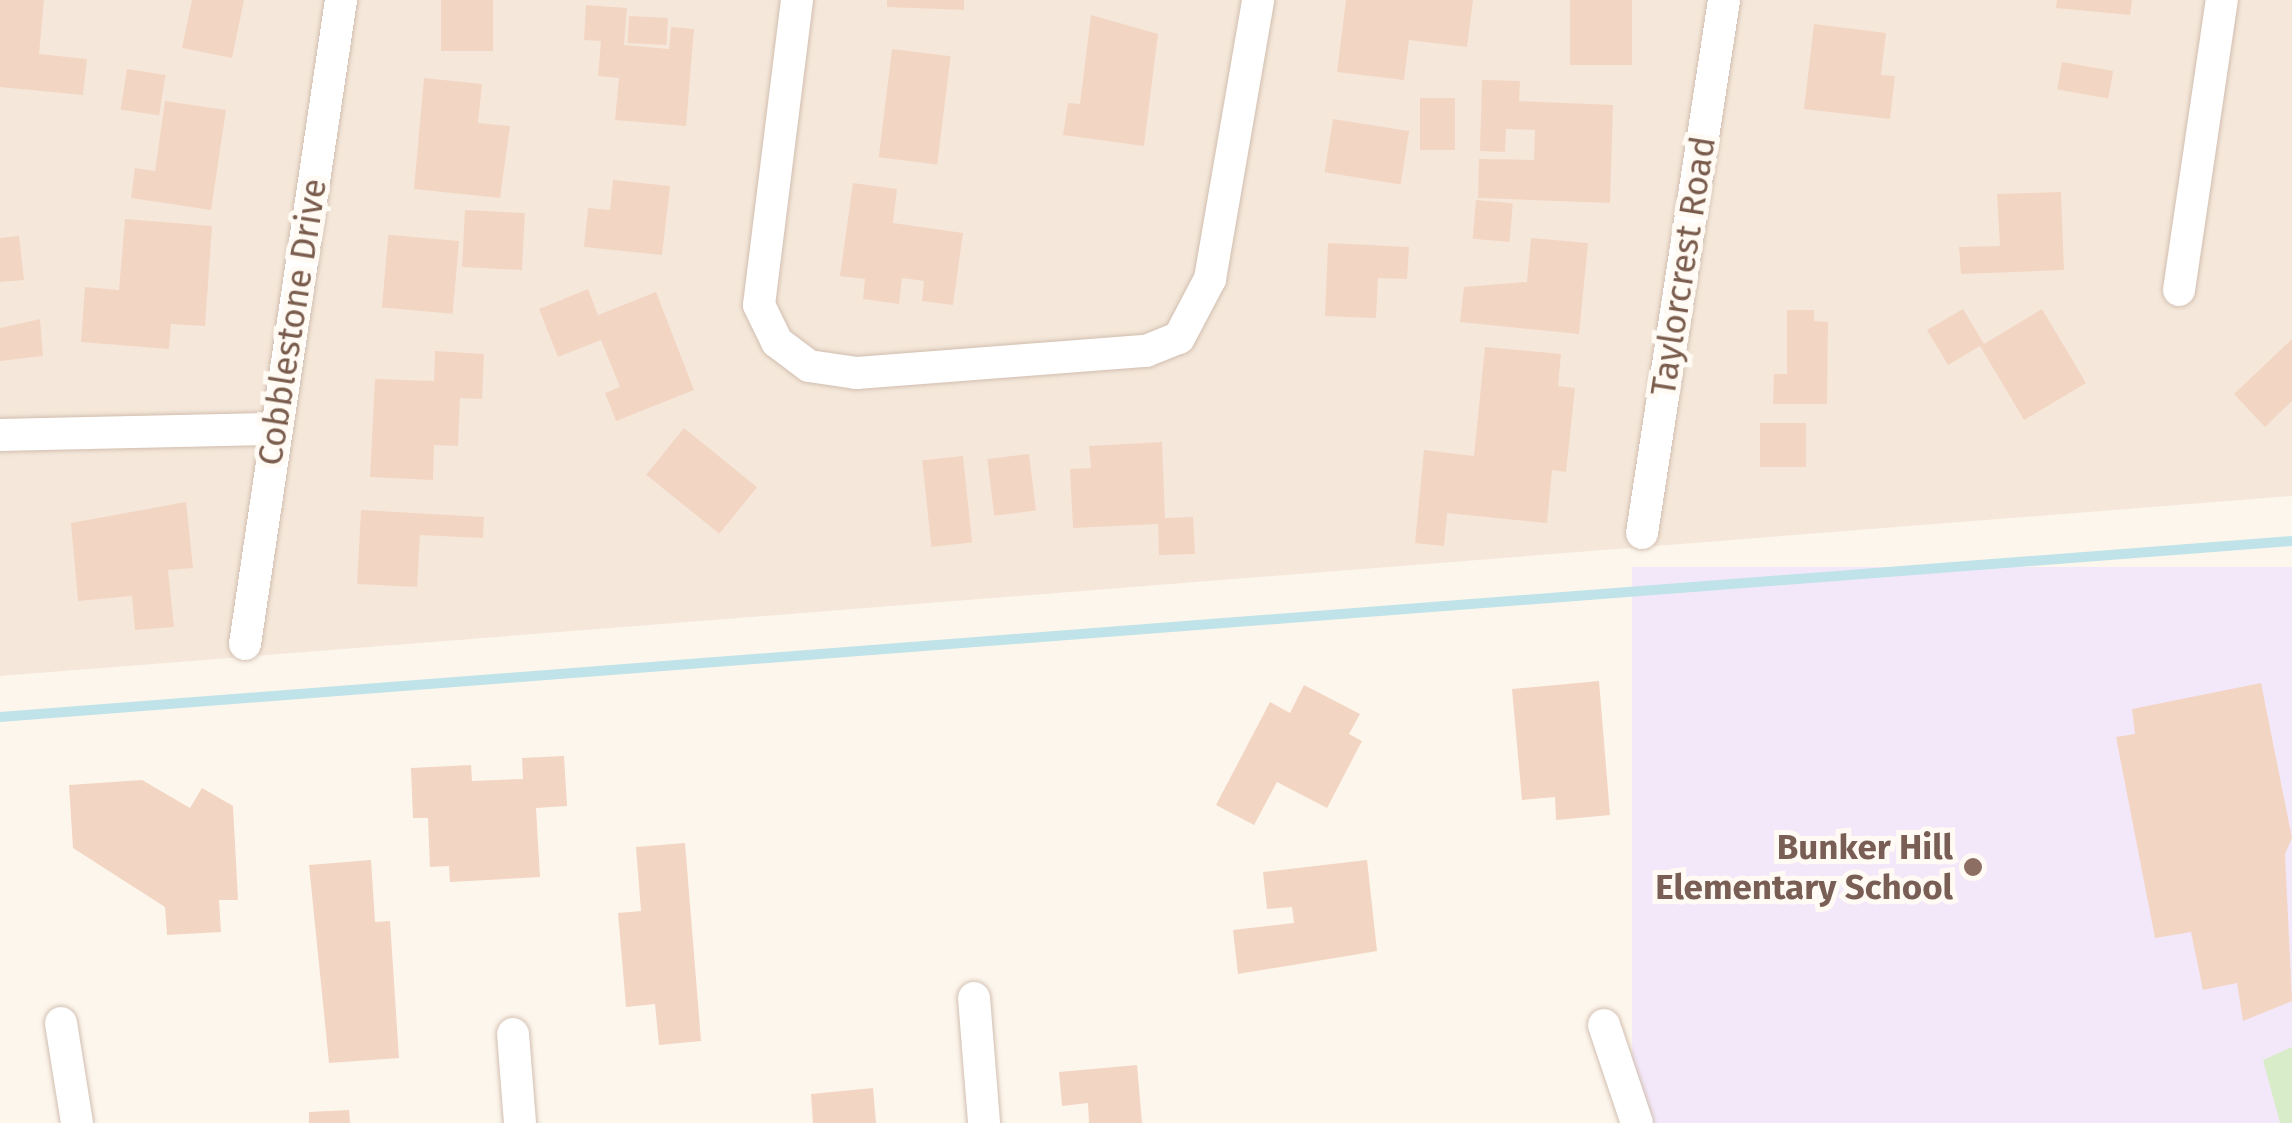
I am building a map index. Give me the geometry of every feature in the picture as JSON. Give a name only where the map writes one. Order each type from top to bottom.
[{"type":"street","name":"Cobblestone Drive","points":[[245,644],[274,429],[341,0]]},
{"type":"street","points":[[796,0],[760,258],[759,305],[776,342],[809,366],[857,373],[1146,350],[1178,338],[1201,308],[1258,0]]},
{"type":"street","name":"Taylorcrest Road","points":[[1642,533],[1724,0]]},
{"type":"street","points":[[2179,290],[2222,0]]},
{"type":"street","points":[[0,434],[274,429]]},
{"type":"street","points":[[974,998],[984,1123]]},
{"type":"street","points":[[61,1023],[78,1123]]},
{"type":"street","points":[[1604,1026],[1636,1123]]},
{"type":"street","points":[[513,1034],[520,1123]]},
{"type":"shaded area","points":[[0,0],[2292,0],[2292,496],[0,676]]},
{"type":"shaded area","name":"Bunker Hill Elementary School","points":[[1632,567],[2292,567],[2292,1123],[1632,1123]]},
{"type":"green space","points":[[2292,1047],[2292,1123],[2280,1123],[2263,1060]]},
{"type":"building","points":[[0,0],[44,0],[39,54],[87,59],[83,95],[0,87]]},
{"type":"building","points":[[192,0],[244,0],[232,58],[182,48]]},
{"type":"building","points":[[441,0],[493,0],[493,51],[441,51]]},
{"type":"building","points":[[887,0],[964,0],[964,10],[887,7]]},
{"type":"building","points":[[1346,0],[1473,0],[1467,47],[1409,40],[1404,80],[1337,72]]},
{"type":"building","points":[[1570,0],[1632,0],[1632,65],[1570,65]]},
{"type":"building","points":[[2057,0],[2132,0],[2130,15],[2056,8]]},
{"type":"building","points":[[586,5],[627,8],[624,45],[669,49],[671,27],[694,29],[686,126],[615,120],[619,78],[598,76],[601,41],[584,40]]},
{"type":"building","points":[[1091,15],[1158,34],[1144,146],[1063,135],[1068,103],[1080,104]]},
{"type":"building","points":[[629,16],[668,18],[667,45],[628,43]]},
{"type":"building","points":[[1814,24],[1886,33],[1881,75],[1895,76],[1890,119],[1804,109]]},
{"type":"building","points":[[892,49],[951,56],[937,164],[879,157]]},
{"type":"building","points":[[2062,62],[2113,71],[2108,99],[2057,90]]},
{"type":"building","points":[[127,69],[166,75],[159,116],[121,109]]},
{"type":"building","points":[[424,78],[482,84],[478,123],[510,126],[500,198],[414,189]]},
{"type":"building","points":[[1482,80],[1520,81],[1519,101],[1613,105],[1610,203],[1478,198],[1479,159],[1534,160],[1535,130],[1506,129],[1505,152],[1480,151]]},
{"type":"building","points":[[1420,98],[1455,98],[1455,150],[1420,150]]},
{"type":"building","points":[[165,101],[226,110],[211,210],[131,198],[135,168],[155,171]]},
{"type":"building","points":[[1333,119],[1409,131],[1401,184],[1325,172]]},
{"type":"building","points":[[613,180],[670,186],[662,255],[584,247],[588,208],[610,210]]},
{"type":"building","points":[[853,183],[897,189],[893,223],[963,233],[953,305],[922,301],[924,281],[902,278],[899,304],[863,299],[865,279],[840,276]]},
{"type":"building","points":[[2061,192],[2064,270],[1961,274],[1959,247],[2000,246],[1997,194]]},
{"type":"building","points":[[1476,200],[1513,203],[1509,242],[1473,239]]},
{"type":"building","points":[[465,210],[525,213],[522,270],[462,267]]},
{"type":"building","points":[[125,219],[212,226],[205,326],[171,324],[169,349],[81,342],[85,287],[119,290]]},
{"type":"building","points":[[388,235],[459,241],[453,314],[382,308]]},
{"type":"building","points":[[19,236],[24,280],[0,282],[0,238]]},
{"type":"building","points":[[1531,238],[1588,243],[1579,334],[1460,322],[1464,287],[1527,282]]},
{"type":"building","points":[[1328,243],[1409,247],[1407,279],[1378,278],[1376,318],[1325,316]]},
{"type":"building","points":[[588,289],[598,315],[656,292],[694,390],[616,421],[605,393],[620,387],[601,340],[558,357],[539,309]]},
{"type":"building","points":[[1963,309],[1984,344],[2042,309],[2086,383],[2024,420],[1980,346],[1948,365],[1927,330]]},
{"type":"building","points":[[1787,310],[1814,310],[1814,321],[1828,322],[1827,404],[1773,404],[1774,374],[1787,374]]},
{"type":"building","points":[[40,319],[43,356],[0,361],[0,328]]},
{"type":"building","points":[[2292,339],[2292,401],[2265,427],[2234,394]]},
{"type":"building","points":[[1485,347],[1561,354],[1558,386],[1575,388],[1566,472],[1552,470],[1547,523],[1447,513],[1444,546],[1415,543],[1424,450],[1474,456]]},
{"type":"building","points":[[435,351],[484,354],[482,399],[460,398],[458,446],[434,445],[433,480],[370,477],[375,379],[434,381]]},
{"type":"building","points":[[1760,423],[1806,423],[1806,467],[1760,467]]},
{"type":"building","points":[[684,428],[757,487],[719,534],[646,475]]},
{"type":"building","points":[[1162,442],[1165,518],[1193,517],[1195,554],[1159,555],[1158,524],[1073,528],[1070,469],[1091,468],[1089,446]]},
{"type":"building","points":[[1029,454],[1036,511],[994,516],[987,459]]},
{"type":"building","points":[[963,456],[972,543],[931,547],[922,460]]},
{"type":"building","points":[[186,502],[193,568],[168,570],[174,627],[135,630],[132,596],[78,601],[71,523]]},
{"type":"building","points":[[361,510],[484,517],[483,538],[420,535],[417,587],[357,584]]},
{"type":"building","points":[[1599,681],[1610,815],[1556,820],[1555,797],[1522,800],[1512,689]]},
{"type":"building","points":[[2261,683],[2292,838],[2285,854],[2292,1001],[2243,1021],[2237,983],[2203,990],[2191,932],[2155,938],[2116,737],[2135,734],[2132,709]]},
{"type":"building","points":[[1304,685],[1360,714],[1349,734],[1362,741],[1327,808],[1277,782],[1254,825],[1216,805],[1270,702],[1290,713]]},
{"type":"building","points":[[564,756],[567,806],[536,808],[540,877],[450,882],[449,866],[430,867],[428,818],[413,818],[411,768],[471,765],[472,781],[523,779],[522,758]]},
{"type":"building","points":[[142,780],[190,808],[202,788],[233,806],[238,900],[219,900],[221,932],[167,935],[165,907],[73,848],[69,785]]},
{"type":"building","points":[[685,843],[701,1041],[659,1045],[655,1004],[626,1007],[618,913],[641,911],[636,847]]},
{"type":"building","points":[[371,860],[375,922],[390,921],[399,1058],[329,1063],[309,865]]},
{"type":"building","points":[[1367,860],[1377,951],[1238,974],[1233,930],[1294,923],[1292,907],[1267,909],[1263,872]]},
{"type":"building","points":[[1137,1065],[1142,1123],[1089,1123],[1088,1103],[1062,1106],[1059,1072]]},
{"type":"building","points":[[873,1088],[876,1123],[813,1123],[811,1094]]},
{"type":"building","points":[[349,1110],[350,1123],[309,1123],[309,1112]]},
{"type":"waterway","points":[[0,717],[2292,541]]},
{"type":"place","name":"Bunker Hill Elementary School","points":[[1973,867]]}]
